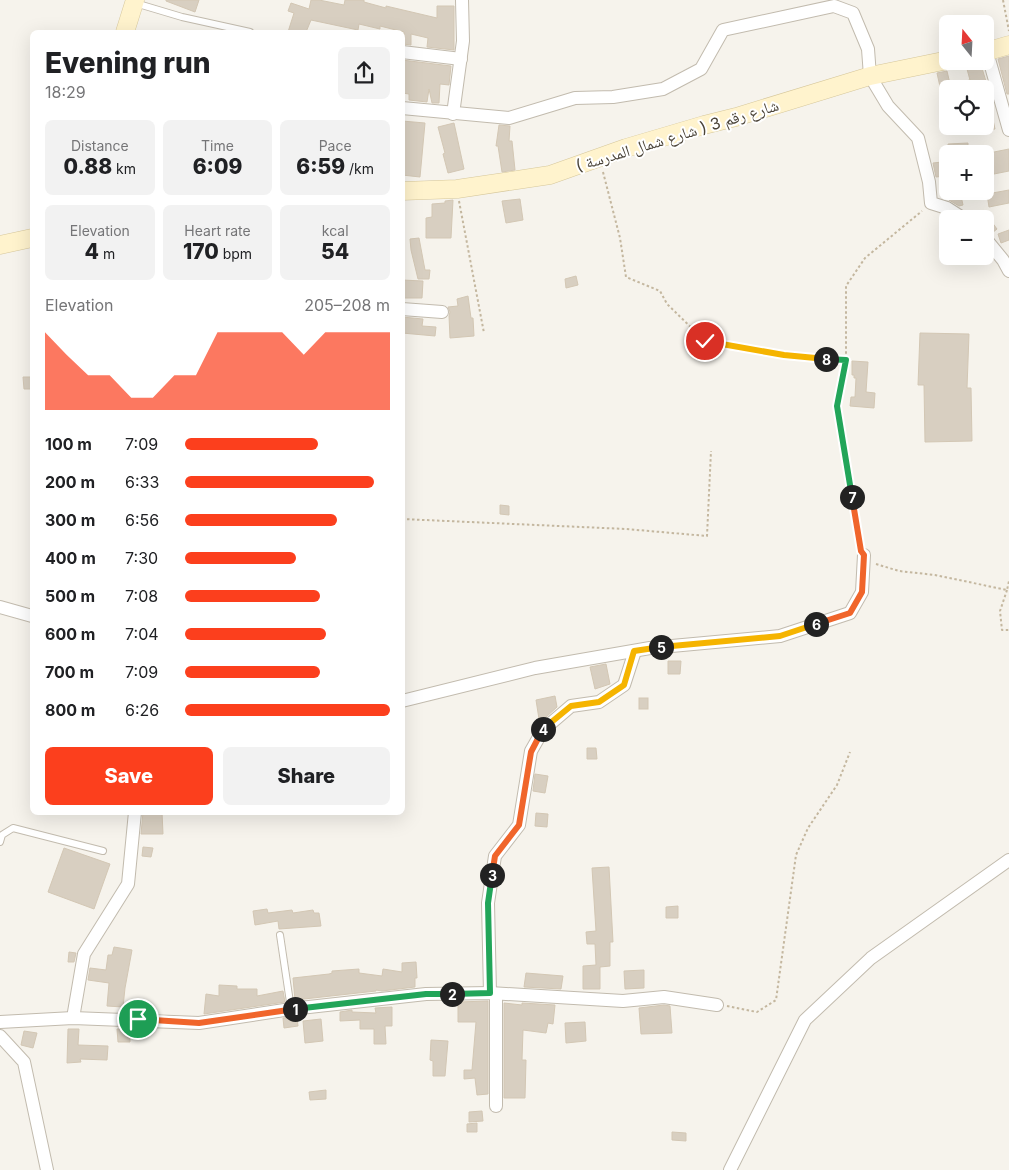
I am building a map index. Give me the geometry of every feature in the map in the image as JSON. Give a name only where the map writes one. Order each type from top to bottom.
[{"type":"street","points":[[453,114],[463,41],[462,0]]},
{"type":"street","points":[[126,30],[134,1]]},
{"type":"street","points":[[405,108],[509,118],[575,98],[613,97],[662,89],[701,69],[723,30],[834,6],[853,14],[868,49],[870,76],[888,106],[918,138],[929,182],[931,203],[950,210]]},
{"type":"street","points":[[994,50],[1009,45]]},
{"type":"street","points":[[405,52],[461,59]]},
{"type":"street","name":"شارع رقم 3 ( شارع شمال المدرسة )","points":[[405,191],[457,189],[550,175],[599,157],[870,76],[939,62]]},
{"type":"street","points":[[991,70],[1009,130]]},
{"type":"street","points":[[0,245],[30,238]]},
{"type":"street","points":[[994,248],[1004,260],[1009,271]]},
{"type":"street","points":[[405,309],[442,312]]},
{"type":"street","points":[[405,700],[535,668],[634,651],[780,636],[850,613],[862,592],[864,555]]},
{"type":"street","points":[[0,607],[30,615]]},
{"type":"street","points":[[496,1106],[488,903],[495,856],[519,825],[531,752],[543,730],[571,706],[599,702],[624,685],[634,651]]},
{"type":"street","points":[[73,1018],[84,954],[128,884],[135,815]]},
{"type":"street","points":[[730,1170],[805,1020],[871,958],[1009,860]]},
{"type":"street","points":[[0,1022],[73,1018],[199,1023],[291,1009],[426,994],[493,993],[623,1001],[664,997],[717,1004]]},
{"type":"street","points":[[0,1036],[24,1062],[47,1170]]},
{"type":"lane","points":[[134,1],[182,17],[241,30]]},
{"type":"lane","points":[[0,842],[2,835],[13,828],[103,851]]},
{"type":"lane","points":[[280,935],[291,1009]]},
{"type":"path","points":[[1003,0],[1009,31]]},
{"type":"path","points":[[599,157],[620,238],[626,277],[660,291],[667,304],[705,341],[784,355],[846,360]]},
{"type":"path","points":[[457,189],[484,333]]},
{"type":"path","points":[[931,203],[865,258],[846,286],[846,360],[837,406],[861,551],[878,565],[899,571],[935,575],[1007,590]]},
{"type":"path","points":[[405,519],[626,529],[707,536],[712,451]]},
{"type":"path","points":[[1009,581],[1000,611],[1002,630],[1009,630]]},
{"type":"path","points":[[717,1004],[757,1012],[776,1000],[796,855],[808,828],[837,785],[850,752]]},
{"type":"building","points":[[166,0],[199,0],[195,12]]},
{"type":"building","points":[[311,0],[344,5],[345,0],[364,0],[364,2],[386,8],[386,6],[437,18],[437,6],[454,6],[454,50],[427,47],[428,38],[411,34],[411,45],[405,44],[405,30],[380,26],[380,29],[359,24],[358,30],[311,20],[307,30],[289,30],[294,13],[288,11],[291,3],[309,9]]},
{"type":"building","points":[[1009,56],[1009,94],[1007,94],[998,59]]},
{"type":"building","points":[[405,60],[451,66],[449,85],[440,84],[439,103],[432,103],[429,89],[427,102],[409,100],[409,94],[405,93]]},
{"type":"building","points":[[967,70],[983,70],[986,80],[970,80]]},
{"type":"building","points":[[947,71],[949,80],[939,80],[939,82],[937,73]]},
{"type":"building","points":[[405,121],[425,123],[420,177],[405,175]]},
{"type":"building","points":[[454,123],[464,169],[448,173],[438,127]]},
{"type":"building","points":[[499,125],[510,126],[509,141],[512,141],[515,170],[502,172],[498,146],[496,146]]},
{"type":"building","points":[[968,143],[968,145],[948,145]]},
{"type":"building","points":[[1009,149],[1009,171],[994,174],[994,152]]},
{"type":"building","points":[[939,162],[939,177],[936,177],[933,163]]},
{"type":"building","points":[[1009,190],[1009,203],[989,207],[988,200],[994,200],[994,193]]},
{"type":"building","points":[[520,199],[523,220],[506,223],[502,201]]},
{"type":"building","points":[[453,200],[451,238],[426,238],[426,218],[432,217],[432,204]]},
{"type":"building","points":[[949,200],[962,200],[963,205],[959,206]]},
{"type":"building","points":[[1009,230],[1009,240],[1001,243],[998,234]]},
{"type":"building","points":[[419,238],[425,270],[430,270],[429,279],[418,279],[410,239]]},
{"type":"building","points":[[576,276],[578,285],[566,288],[565,279]]},
{"type":"building","points":[[405,280],[423,281],[422,298],[405,298]]},
{"type":"building","points":[[468,296],[471,318],[473,318],[474,336],[450,338],[450,312],[448,307],[458,306],[457,299]]},
{"type":"building","points":[[405,317],[423,319],[422,326],[436,327],[435,336],[405,333]]},
{"type":"building","points":[[920,333],[969,334],[967,388],[971,388],[972,441],[925,442],[924,385],[918,385]]},
{"type":"building","points":[[852,361],[868,362],[866,392],[875,393],[874,408],[850,406],[851,397],[855,397],[856,378],[852,375]]},
{"type":"building","points":[[23,377],[30,377],[30,389],[24,389]]},
{"type":"building","points":[[500,505],[509,506],[509,515],[500,514]]},
{"type":"building","points":[[668,661],[681,661],[680,674],[668,674]]},
{"type":"building","points":[[606,664],[610,684],[595,689],[590,667]]},
{"type":"building","points":[[555,696],[557,707],[545,718],[539,719],[536,700]]},
{"type":"building","points":[[639,698],[648,698],[648,709],[639,709]]},
{"type":"building","points":[[587,748],[596,748],[597,759],[587,759]]},
{"type":"building","points":[[535,774],[548,776],[545,793],[533,791]]},
{"type":"building","points":[[536,813],[548,814],[547,827],[535,826]]},
{"type":"building","points":[[143,815],[162,815],[163,834],[141,834]]},
{"type":"building","points":[[143,847],[153,848],[151,857],[142,856]]},
{"type":"building","points":[[64,848],[110,864],[94,909],[48,892]]},
{"type":"building","points":[[609,867],[613,942],[610,942],[610,966],[600,967],[600,989],[583,989],[583,966],[596,965],[595,944],[587,944],[586,932],[596,931],[592,868]]},
{"type":"building","points":[[678,906],[678,918],[666,918],[666,907]]},
{"type":"building","points":[[267,909],[268,913],[292,910],[293,913],[313,910],[314,913],[319,913],[321,926],[279,929],[278,921],[255,925],[253,911]]},
{"type":"building","points":[[114,947],[132,950],[123,1007],[107,1006],[109,983],[88,980],[90,968],[106,970],[108,955],[112,955]]},
{"type":"building","points":[[69,952],[76,953],[74,962],[68,962]]},
{"type":"building","points":[[416,962],[417,978],[415,978],[415,987],[295,1000],[293,978],[329,974],[332,971],[359,969],[359,973],[382,976],[383,969],[402,972],[402,963]]},
{"type":"building","points":[[644,970],[644,988],[625,989],[624,971]]},
{"type":"building","points":[[526,973],[563,976],[561,989],[524,987]]},
{"type":"building","points":[[219,985],[237,986],[237,989],[257,989],[257,996],[283,991],[285,1002],[204,1014],[206,994],[219,996]]},
{"type":"building","points":[[488,1001],[488,1094],[477,1095],[475,1078],[464,1079],[464,1070],[472,1070],[476,1022],[458,1022],[458,1002]]},
{"type":"building","points":[[504,1003],[555,1005],[553,1024],[548,1023],[546,1033],[523,1030],[522,1060],[526,1060],[525,1098],[504,1098]]},
{"type":"building","points":[[670,1006],[672,1033],[641,1034],[639,1008]]},
{"type":"building","points":[[392,1007],[392,1026],[385,1026],[386,1044],[374,1044],[374,1029],[360,1029],[360,1020],[340,1021],[340,1012],[352,1010],[352,1012],[376,1013],[375,1008]]},
{"type":"building","points":[[297,1017],[298,1026],[284,1028],[283,1018]]},
{"type":"building","points":[[321,1019],[323,1041],[305,1043],[303,1021]]},
{"type":"building","points":[[585,1022],[586,1041],[566,1043],[565,1023]]},
{"type":"building","points":[[68,1029],[79,1029],[78,1045],[108,1046],[107,1060],[80,1059],[81,1062],[67,1063]]},
{"type":"building","points":[[117,1029],[130,1029],[130,1042],[118,1042]]},
{"type":"building","points":[[24,1031],[37,1033],[33,1048],[21,1045]]},
{"type":"building","points":[[431,1040],[448,1041],[445,1076],[433,1076],[433,1061],[430,1060]]},
{"type":"building","points":[[326,1090],[326,1099],[310,1100],[309,1092]]},
{"type":"building","points":[[482,1111],[483,1121],[469,1122],[469,1112]]},
{"type":"building","points":[[477,1123],[477,1132],[467,1132],[467,1124]]},
{"type":"building","points":[[672,1132],[686,1133],[686,1141],[672,1140]]},
{"type":"route","points":[[138,1019],[199,1023],[291,1009],[426,994],[490,993],[488,903],[495,856],[519,825],[531,752],[543,730],[571,706],[599,702],[624,685],[634,651],[780,636],[850,613],[862,592],[864,555],[861,551],[837,406],[846,360],[784,355],[705,341]]}]
